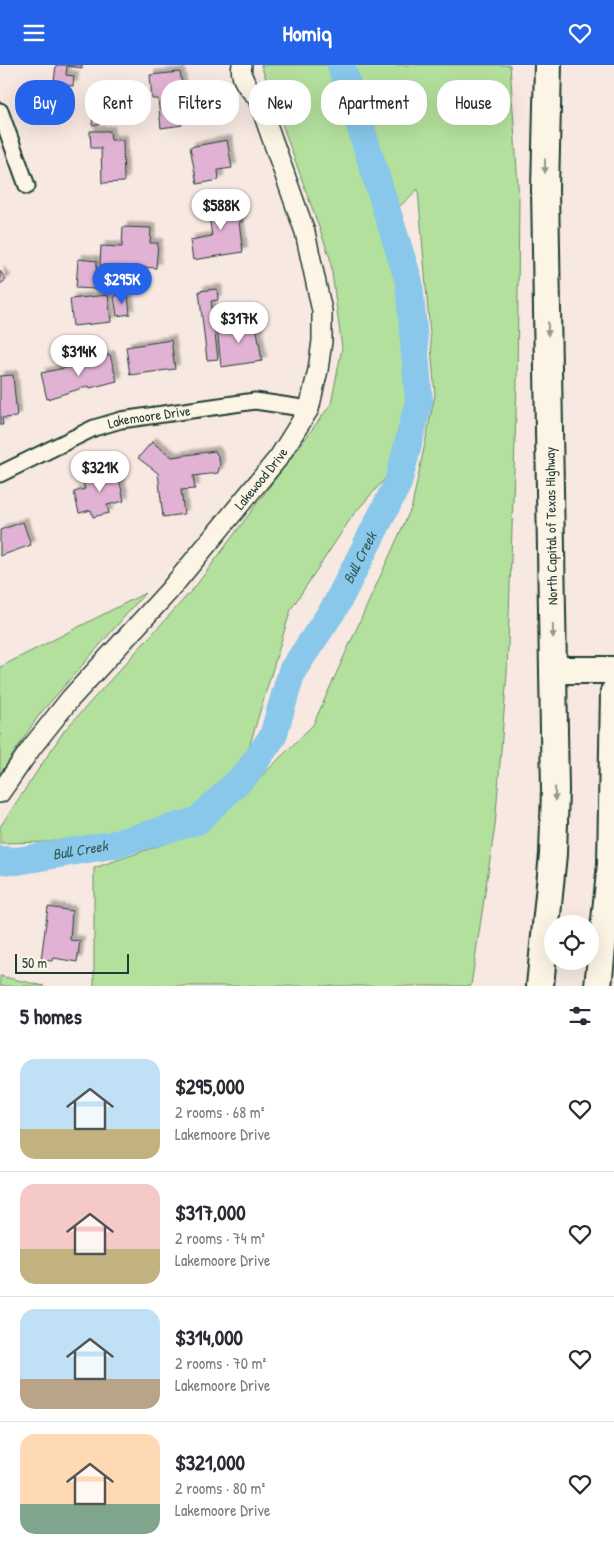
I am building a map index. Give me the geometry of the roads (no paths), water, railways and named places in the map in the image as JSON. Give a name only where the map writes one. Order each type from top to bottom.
[{"type":"highway","points":[[537,65],[545,125]]},
{"type":"highway","name":"North Capital of Texas Highway","points":[[540,986],[552,855],[554,671],[545,125],[548,65]]},
{"type":"highway","points":[[554,671],[614,670]]},
{"type":"highway","points":[[598,986],[611,864],[614,692]]},
{"type":"street","name":"Lakewood Drive","points":[[242,65],[240,69],[249,90]]},
{"type":"street","name":"Lakewood Drive","points":[[253,65],[259,80]]},
{"type":"street","points":[[0,111],[27,186]]},
{"type":"street","name":"Lakewood Drive","points":[[0,793],[32,747],[70,699],[168,592],[279,457],[309,409],[318,370],[322,341],[322,311],[304,232],[267,125]]},
{"type":"street","name":"Lakemoore Drive","points":[[0,475],[94,428],[121,420],[255,401],[309,409]]},
{"type":"waterway","name":"Bull Creek","points":[[0,860],[17,861],[111,845],[197,821],[247,773],[273,736],[292,671],[335,607],[398,483],[419,401],[409,282],[341,65]]},
{"type":"waterway","points":[[0,869],[17,861]]}]
